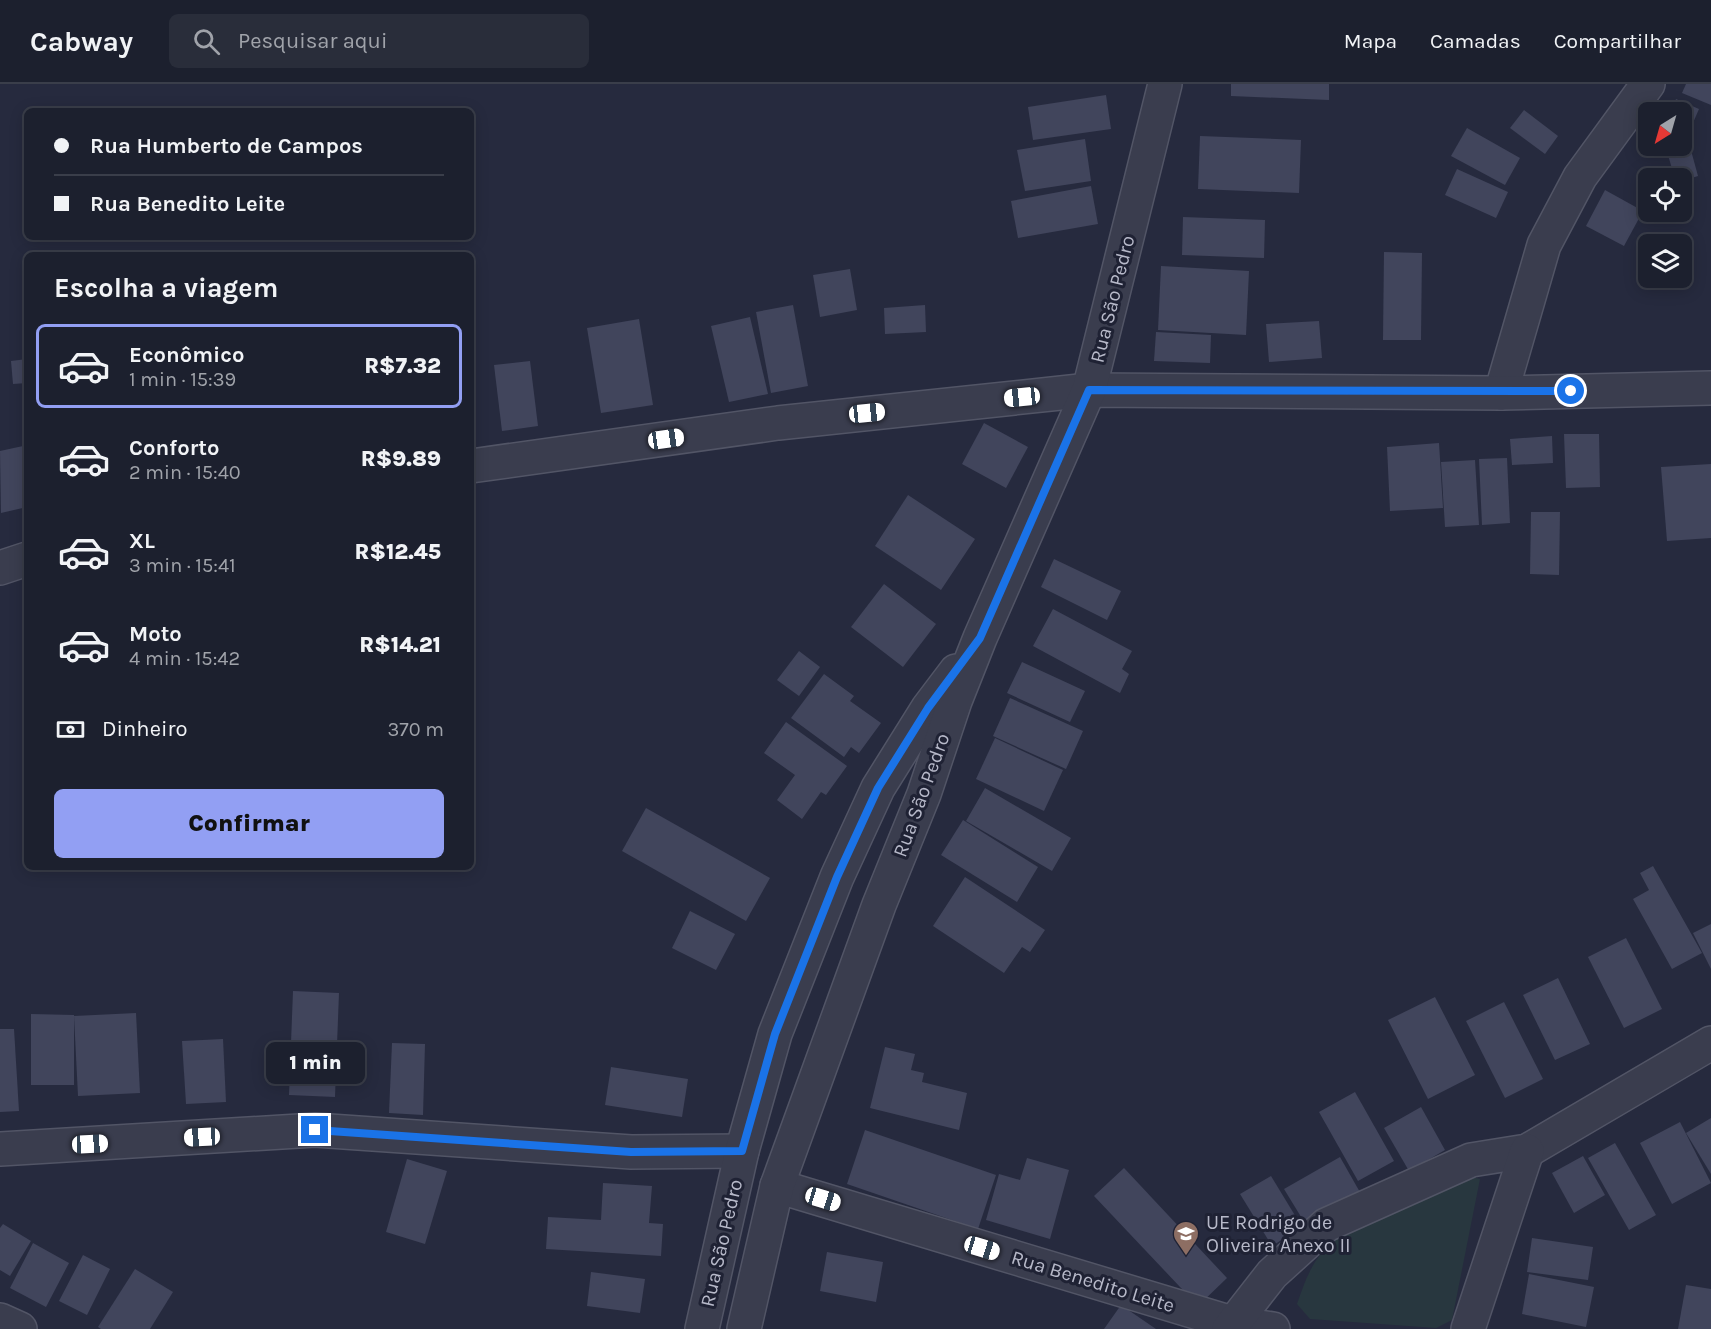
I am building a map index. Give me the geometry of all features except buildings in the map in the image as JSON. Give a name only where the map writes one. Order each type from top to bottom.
[{"type":"street","name":"Rua São Pedro","points":[[744,1329],[777,1186],[879,905],[924,794],[955,701],[980,638],[1089,390],[1165,84]]},
{"type":"street","points":[[1501,393],[1544,245],[1580,177],[1648,84]]},
{"type":"street","points":[[474,466],[778,423],[1089,390],[1501,393],[1711,388]]},
{"type":"street","points":[[0,568],[24,560]]},
{"type":"street","name":"Rua São Pedro","points":[[702,1329],[742,1151],[775,1034],[837,877],[878,788],[928,708],[980,638]]},
{"type":"street","points":[[1231,1326],[1272,1274],[1326,1225],[1471,1160],[1527,1151],[1711,1043]]},
{"type":"street","points":[[0,1149],[315,1130],[631,1152],[742,1151]]},
{"type":"street","points":[[1468,1329],[1527,1151]]},
{"type":"street","name":"Rua Benedito Leite","points":[[777,1186],[1231,1326],[1273,1329]]},
{"type":"street","points":[[0,1320],[20,1329]]},
{"type":"shaded area","points":[[1469,1176],[1480,1179],[1452,1320],[1436,1328],[1310,1319],[1297,1304],[1313,1265],[1335,1239],[1370,1216]]},
{"type":"place","name":"UE Rodrigo de Oliveira Anexo II","points":[[1186,1257]]},
{"type":"route","points":[[315,1130],[631,1152],[742,1151],[775,1034],[837,877],[878,788],[928,708],[980,638],[1089,390],[1501,393],[1571,391]]}]
